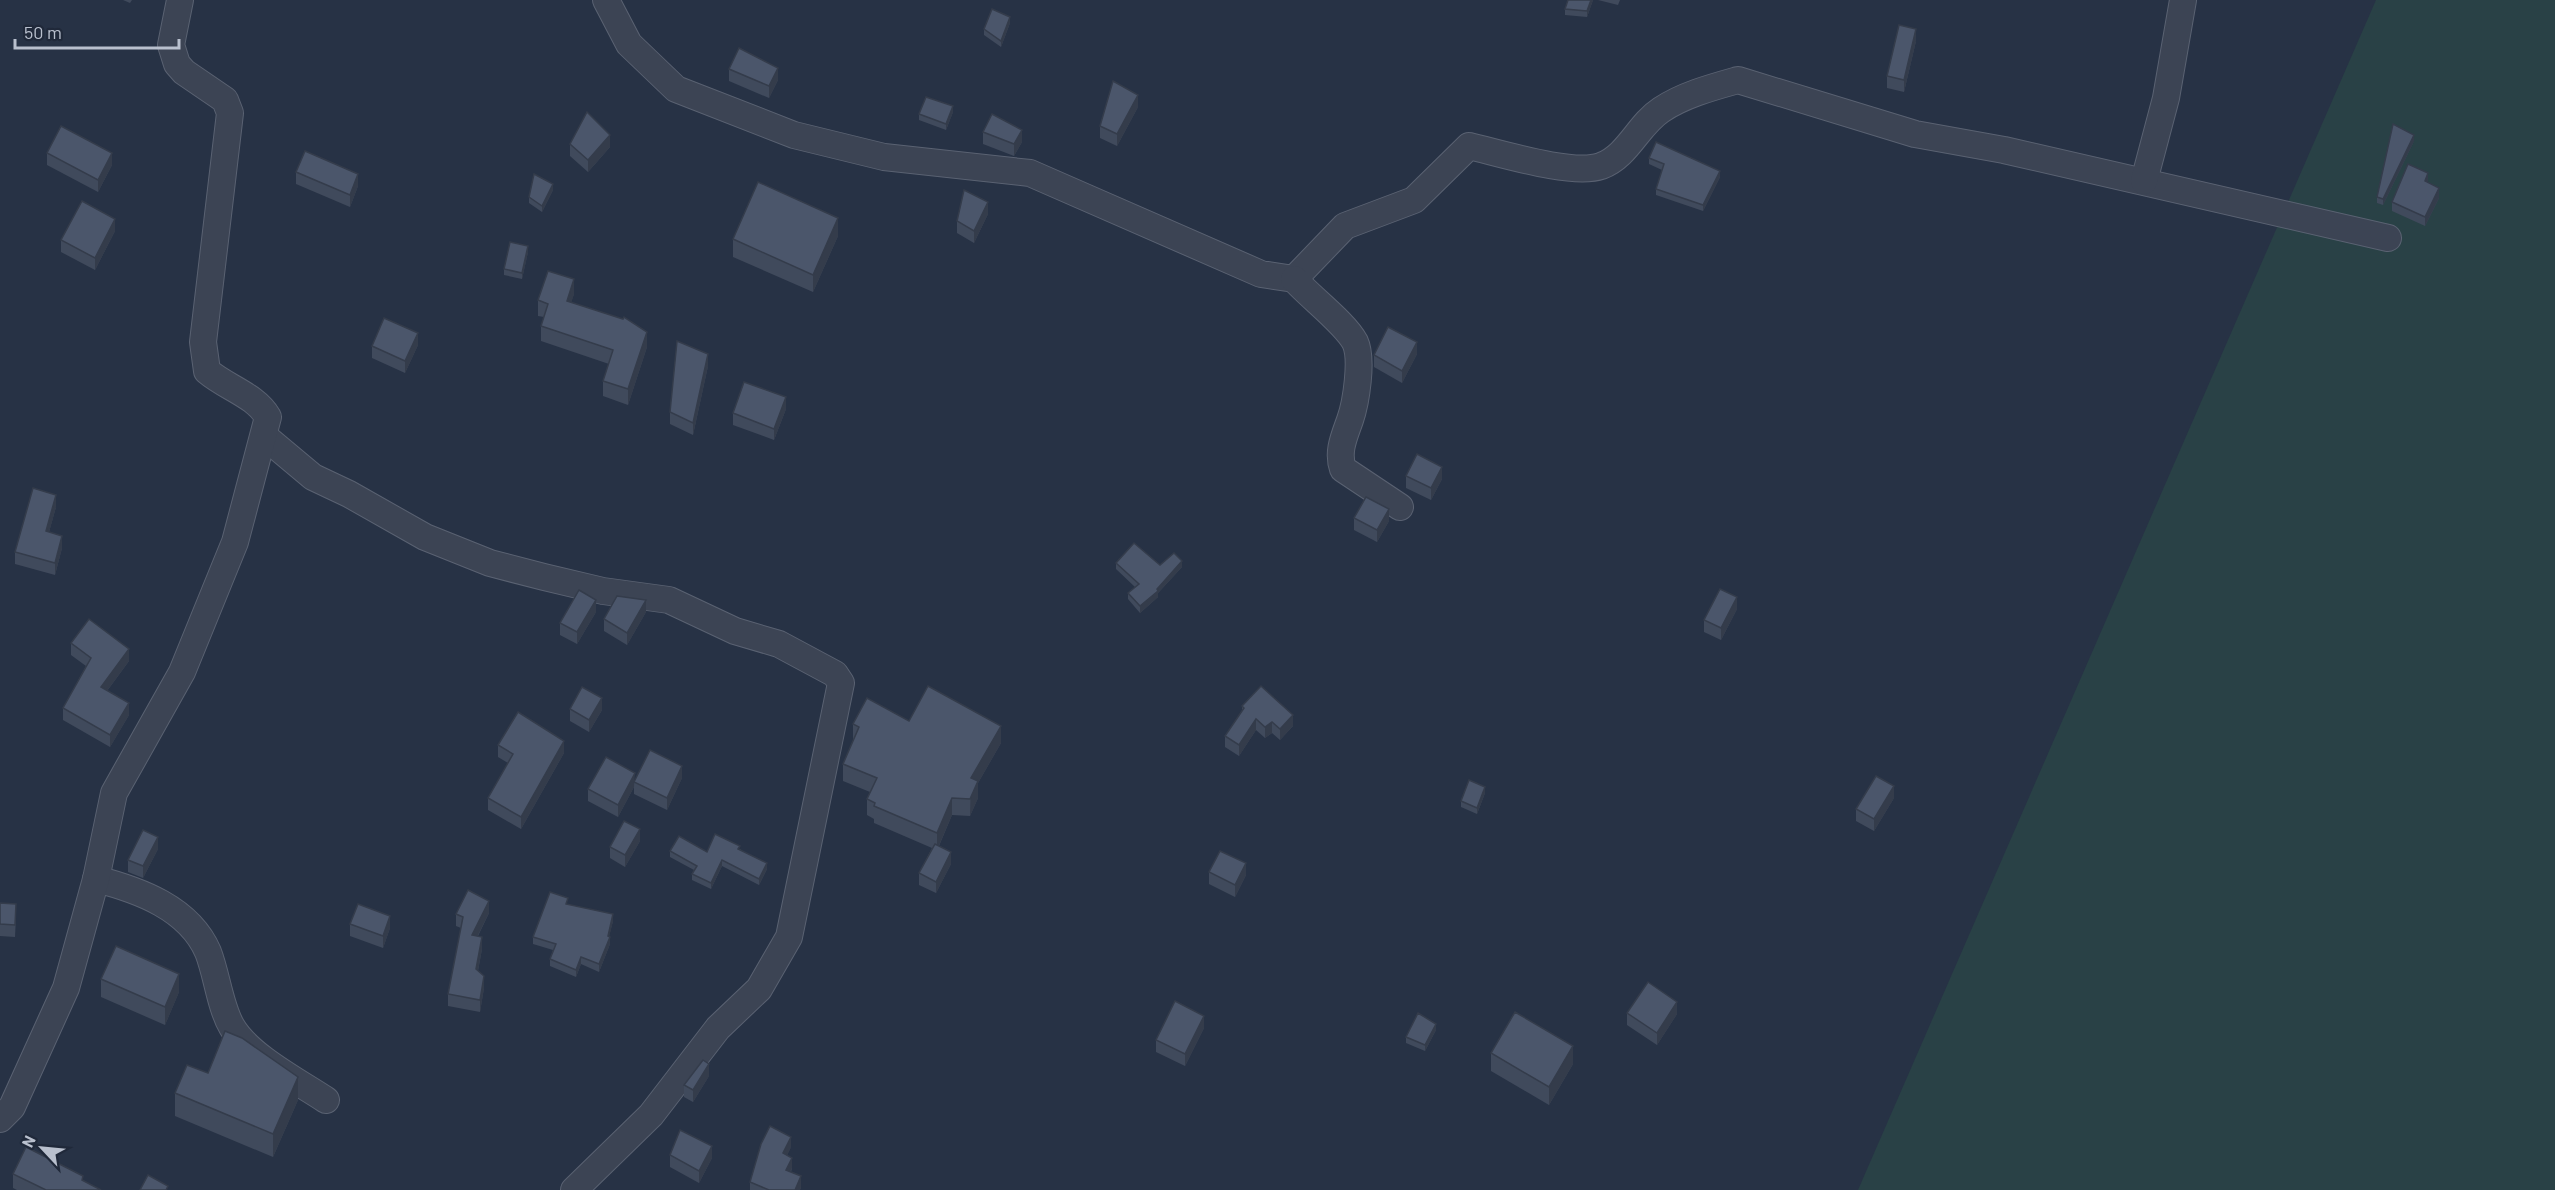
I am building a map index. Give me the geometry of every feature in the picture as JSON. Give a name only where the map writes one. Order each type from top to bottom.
[{"type":"street","points":[[0,1119],[12,1107],[66,988],[96,879],[114,793],[182,672],[235,542],[268,417],[261,405],[220,382],[207,371],[203,342],[230,113],[225,100],[184,72],[177,64],[171,45],[180,0]]},
{"type":"street","points":[[606,0],[629,44],[676,88],[794,135],[884,157],[1030,173],[1261,274],[1294,279],[1319,306],[1334,316],[1356,344],[1358,376],[1354,409],[1341,446],[1339,459],[1342,469],[1400,507]]},
{"type":"street","points":[[2144,181],[2166,98],[2183,0]]},
{"type":"street","points":[[1294,279],[1345,226],[1414,200],[1469,146],[1572,168],[1600,166],[1619,156],[1660,110],[1710,87],[1738,80],[1915,134],[2004,150],[2388,238]]},
{"type":"street","points":[[264,436],[313,477],[349,494],[425,537],[490,563],[544,577],[603,591],[669,600],[735,631],[779,644],[835,674],[841,683],[789,937],[759,989],[718,1028],[651,1115],[574,1190]]},
{"type":"street","points":[[96,879],[137,890],[186,921],[207,951],[232,1027],[253,1050],[327,1100]]},
{"type":"green space","points":[[2376,0],[2555,0],[2555,1190],[1858,1190]]},
{"type":"building","points":[[1568,0],[1591,0],[1587,11],[1565,9]]},
{"type":"building","points":[[992,9],[1010,17],[1001,41],[984,29]]},
{"type":"building","points":[[1899,25],[1916,29],[1904,80],[1887,76]]},
{"type":"building","points":[[739,48],[778,68],[769,86],[729,69]]},
{"type":"building","points":[[1113,81],[1138,95],[1117,134],[1100,126]]},
{"type":"building","points":[[926,97],[953,106],[946,124],[919,114]]},
{"type":"building","points":[[587,112],[610,135],[588,160],[570,144]]},
{"type":"building","points":[[992,114],[1022,130],[1014,144],[983,132]]},
{"type":"building","points":[[2393,124],[2414,135],[2383,199],[2377,197]]},
{"type":"building","points":[[61,126],[112,153],[98,180],[47,153]]},
{"type":"building","points":[[1656,142],[1720,171],[1703,205],[1656,189],[1664,164],[1649,158]]},
{"type":"building","points":[[305,151],[358,174],[350,195],[296,172]]},
{"type":"building","points":[[2408,164],[2428,173],[2425,181],[2439,188],[2425,217],[2392,202]]},
{"type":"building","points":[[534,174],[553,184],[542,206],[529,197]]},
{"type":"building","points":[[758,182],[838,218],[813,275],[733,239]]},
{"type":"building","points":[[964,190],[988,202],[974,231],[957,221]]},
{"type":"building","points":[[82,201],[115,219],[95,258],[61,240]]},
{"type":"building","points":[[510,242],[528,246],[522,273],[504,269]]},
{"type":"building","points":[[548,271],[574,279],[567,301],[623,319],[624,317],[647,332],[628,389],[603,381],[613,350],[541,326],[548,304],[538,300]]},
{"type":"building","points":[[384,318],[418,333],[405,361],[372,346]]},
{"type":"building","points":[[1388,327],[1417,342],[1402,371],[1374,355]]},
{"type":"building","points":[[677,341],[708,354],[693,423],[670,412]]},
{"type":"building","points":[[744,382],[786,397],[774,429],[733,413]]},
{"type":"building","points":[[1417,454],[1442,467],[1431,488],[1406,476]]},
{"type":"building","points":[[33,488],[56,495],[46,531],[62,536],[55,563],[15,552]]},
{"type":"building","points":[[1366,497],[1389,509],[1377,530],[1354,518]]},
{"type":"building","points":[[1134,543],[1160,565],[1174,553],[1182,561],[1157,589],[1158,591],[1140,606],[1128,593],[1139,584],[1116,563]]},
{"type":"building","points":[[1720,589],[1737,597],[1721,628],[1704,620]]},
{"type":"building","points":[[579,590],[596,600],[577,632],[560,623]]},
{"type":"building","points":[[617,596],[646,600],[627,633],[604,619]]},
{"type":"building","points":[[89,619],[129,649],[101,687],[129,703],[110,735],[63,708],[91,658],[71,643]]},
{"type":"building","points":[[928,686],[1001,726],[971,778],[978,781],[970,799],[952,798],[937,833],[874,806],[875,803],[867,799],[877,778],[843,764],[859,727],[853,724],[867,698],[909,721]]},
{"type":"building","points":[[1261,686],[1293,715],[1280,729],[1272,722],[1265,727],[1256,719],[1239,745],[1225,736],[1244,708],[1242,706]]},
{"type":"building","points":[[582,687],[602,698],[589,720],[570,709]]},
{"type":"building","points":[[518,712],[564,741],[521,817],[488,798],[513,754],[498,745]]},
{"type":"building","points":[[650,750],[682,766],[667,798],[634,782]]},
{"type":"building","points":[[606,757],[635,773],[618,805],[588,789]]},
{"type":"building","points":[[1876,776],[1894,786],[1874,819],[1856,809]]},
{"type":"building","points":[[1469,780],[1485,787],[1477,808],[1461,801]]},
{"type":"building","points":[[624,821],[640,829],[625,855],[610,847]]},
{"type":"building","points":[[143,830],[158,837],[143,866],[128,860]]},
{"type":"building","points":[[715,834],[740,846],[738,849],[767,863],[759,879],[722,860],[711,883],[692,874],[697,866],[670,851],[679,836],[707,852]]},
{"type":"building","points":[[935,844],[951,852],[936,882],[919,873]]},
{"type":"building","points":[[1220,851],[1246,863],[1235,885],[1209,872]]},
{"type":"building","points":[[468,890],[489,901],[472,935],[482,937],[476,969],[484,976],[480,1000],[448,994],[463,917],[456,914]]},
{"type":"building","points":[[550,892],[568,898],[566,904],[613,914],[608,936],[610,937],[599,964],[581,957],[576,970],[550,959],[556,944],[533,937]]},
{"type":"building","points":[[0,903],[16,904],[15,925],[0,924]]},
{"type":"building","points":[[358,904],[390,916],[383,936],[350,924]]},
{"type":"building","points":[[116,946],[179,974],[165,1007],[101,979]]},
{"type":"building","points":[[1648,982],[1677,1002],[1657,1033],[1627,1013]]},
{"type":"building","points":[[1175,1001],[1204,1016],[1185,1054],[1156,1040]]},
{"type":"building","points":[[1515,1012],[1573,1046],[1549,1087],[1491,1053]]},
{"type":"building","points":[[1418,1013],[1436,1024],[1425,1045],[1406,1037]]},
{"type":"building","points":[[225,1031],[242,1038],[298,1077],[273,1134],[175,1093],[187,1065],[208,1073]]},
{"type":"building","points":[[703,1060],[709,1064],[693,1090],[684,1085]]},
{"type":"building","points":[[770,1126],[791,1137],[783,1153],[792,1158],[786,1170],[801,1176],[795,1190],[769,1190],[750,1182],[761,1144]]},
{"type":"building","points":[[680,1130],[712,1146],[699,1171],[670,1155]]},
{"type":"building","points":[[26,1147],[83,1176],[82,1180],[101,1190],[46,1190],[13,1174]]},
{"type":"building","points":[[148,1175],[168,1186],[166,1190],[140,1190]]}]
